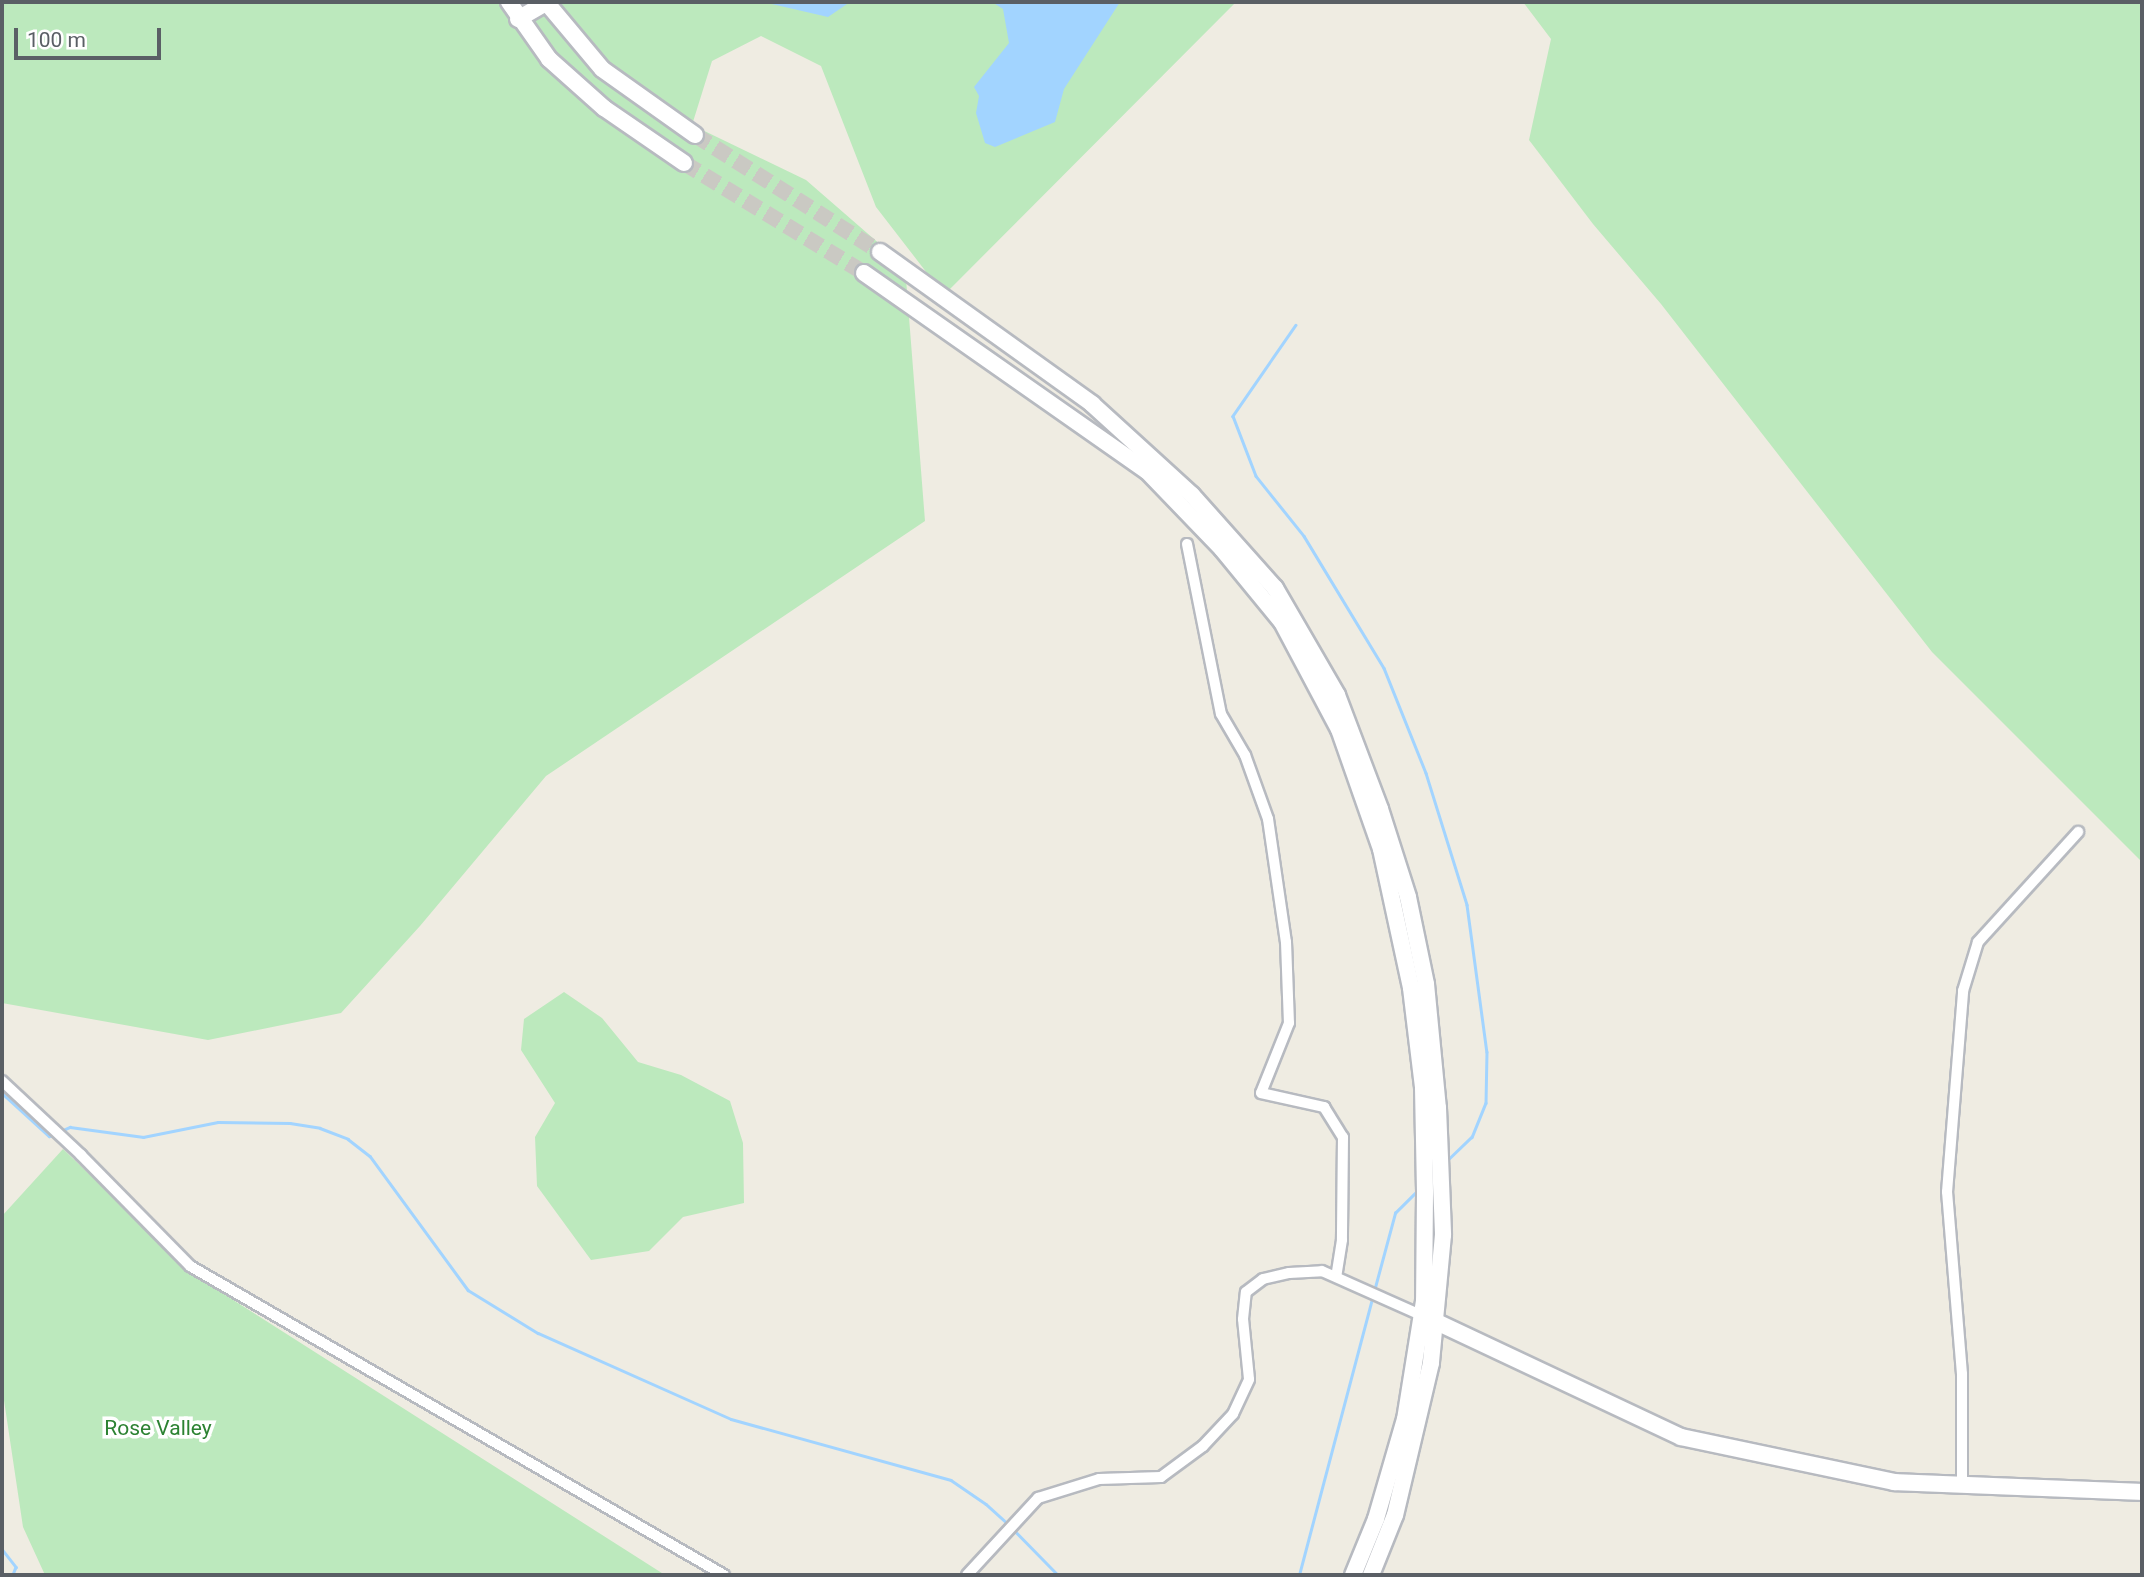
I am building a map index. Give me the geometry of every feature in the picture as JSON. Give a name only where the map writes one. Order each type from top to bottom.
[{"type":"main road","points":[[509,2],[518,19],[549,59],[604,108],[684,163]]},
{"type":"main road","points":[[518,19],[546,2],[602,69],[695,135]]},
{"type":"main road","points":[[880,252],[1092,404],[1192,495],[1275,588],[1337,695],[1380,809],[1408,897],[1443,1236],[1429,1318],[1432,1363],[1395,1515],[1371,1575]]},
{"type":"main road","points":[[864,273],[1147,471],[1222,549],[1282,622],[1339,729],[1381,849],[1412,955]]},
{"type":"main road","points":[[1353,1575],[1376,1519],[1405,1419],[1424,1301],[1421,1011]]},
{"type":"main road","points":[[1429,1318],[1681,1437],[1894,1482],[2142,1492]]},
{"type":"street","points":[[1187,544],[1221,714],[1245,755],[1268,819],[1286,942],[1289,1023],[1261,1093],[1324,1107],[1343,1138],[1342,1240],[1336,1277]]},
{"type":"street","points":[[1962,1485],[1962,1374],[1947,1192],[1963,991],[1978,942],[2078,832]]},
{"type":"street","points":[[2,1081],[81,1155],[190,1266],[724,1575]]},
{"type":"street","points":[[967,1575],[1018,1516],[1038,1498],[1099,1479],[1161,1477],[1203,1446],[1233,1414],[1249,1379],[1243,1319],[1246,1292],[1263,1279],[1289,1273],[1322,1271],[1429,1318]]},
{"type":"green space","points":[[2,2],[1236,2],[944,295],[876,207],[821,66],[761,36],[712,61],[692,125],[806,180],[905,266],[925,521],[546,776],[420,926],[341,1013],[208,1040],[2,1003]]},
{"type":"green space","points":[[1523,2],[2142,2],[2142,862],[1932,652],[1661,304],[1593,224],[1529,140],[1551,39]]},
{"type":"green space","points":[[564,992],[602,1018],[638,1062],[681,1075],[730,1101],[743,1143],[744,1203],[683,1217],[649,1251],[591,1260],[537,1186],[535,1137],[555,1103],[521,1050],[524,1019]]},
{"type":"green space","name":"Rose Valley","points":[[63,1149],[197,1277],[665,1575],[45,1575],[23,1527],[2,1387],[2,1216]]},
{"type":"water","points":[[763,2],[850,2],[828,17]]},
{"type":"water","points":[[992,2],[1120,2],[1064,89],[1055,122],[995,147],[985,143],[976,113],[979,96],[974,87],[1009,43],[1003,9]]},
{"type":"waterway","points":[[1296,325],[1233,416],[1256,476],[1304,536],[1384,668],[1426,773],[1467,905],[1487,1052],[1486,1103],[1472,1137],[1447,1161]]},
{"type":"waterway","points":[[2,1093],[49,1136],[55,1134]]},
{"type":"waterway","points":[[61,1131],[70,1127],[143,1137],[218,1122],[290,1123],[320,1128],[348,1139],[370,1156],[468,1290],[538,1333],[731,1419],[951,1480],[986,1504],[1009,1525]]},
{"type":"waterway","points":[[1374,1291],[1395,1213],[1420,1188]]},
{"type":"waterway","points":[[1299,1575],[1372,1298]]},
{"type":"waterway","points":[[1014,1530],[1058,1575]]},
{"type":"waterway","points":[[2,1549],[16,1567],[13,1575]]},
{"type":"tunnel","points":[[695,135],[880,252]]},
{"type":"tunnel","points":[[684,163],[864,273]]}]
